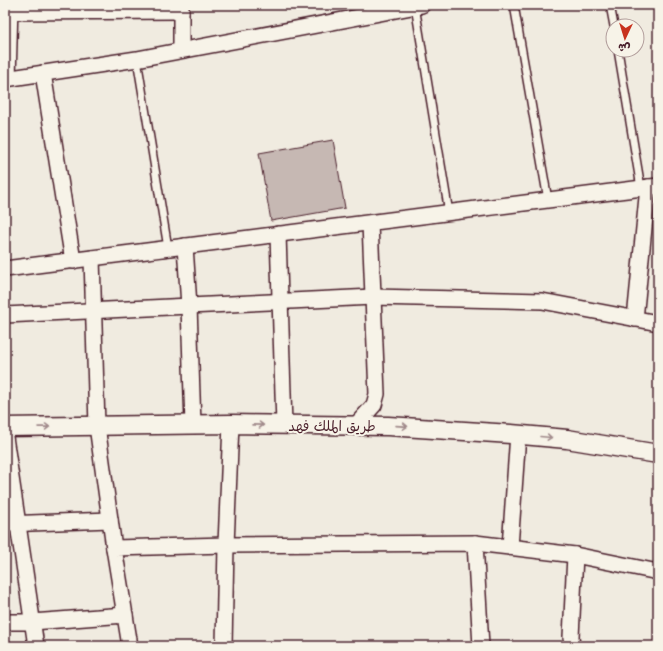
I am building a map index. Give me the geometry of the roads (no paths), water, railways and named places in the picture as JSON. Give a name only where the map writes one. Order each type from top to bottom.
[{"type":"street","points":[[181,50],[181,8],[8,10],[6,79],[137,59],[181,50],[356,11],[419,6]]},
{"type":"street","points":[[43,74],[74,260]]},
{"type":"street","points":[[5,269],[649,187],[635,318]]},
{"type":"street","points":[[356,426],[374,405],[377,394],[370,223]]},
{"type":"street","points":[[278,234],[284,425]]},
{"type":"street","points":[[185,246],[189,306],[193,425]]},
{"type":"street","points":[[92,258],[92,310],[97,426],[114,548],[130,646]]},
{"type":"street","points":[[5,315],[373,298],[542,301],[658,323]]},
{"type":"street","points":[[224,646],[231,424]]},
{"type":"street","name":"طريق الملك فهد","points":[[5,427],[231,424],[388,426],[518,434],[567,439],[658,454]]},
{"type":"street","points":[[510,547],[518,434]]},
{"type":"street","points":[[5,437],[11,524],[36,646]]},
{"type":"street","points":[[11,524],[110,520]]},
{"type":"street","points":[[475,543],[481,646]]},
{"type":"street","points":[[114,548],[226,545],[475,543],[575,555],[658,572]]},
{"type":"street","points":[[572,646],[571,637],[575,555]]},
{"type":"street","points":[[5,622],[32,622],[125,615]]},
{"type":"lane","points":[[514,5],[548,200]]},
{"type":"lane","points":[[610,5],[612,18]]},
{"type":"lane","points":[[419,6],[449,212]]},
{"type":"lane","points":[[620,58],[649,187]]},
{"type":"lane","points":[[137,59],[168,248]]}]
